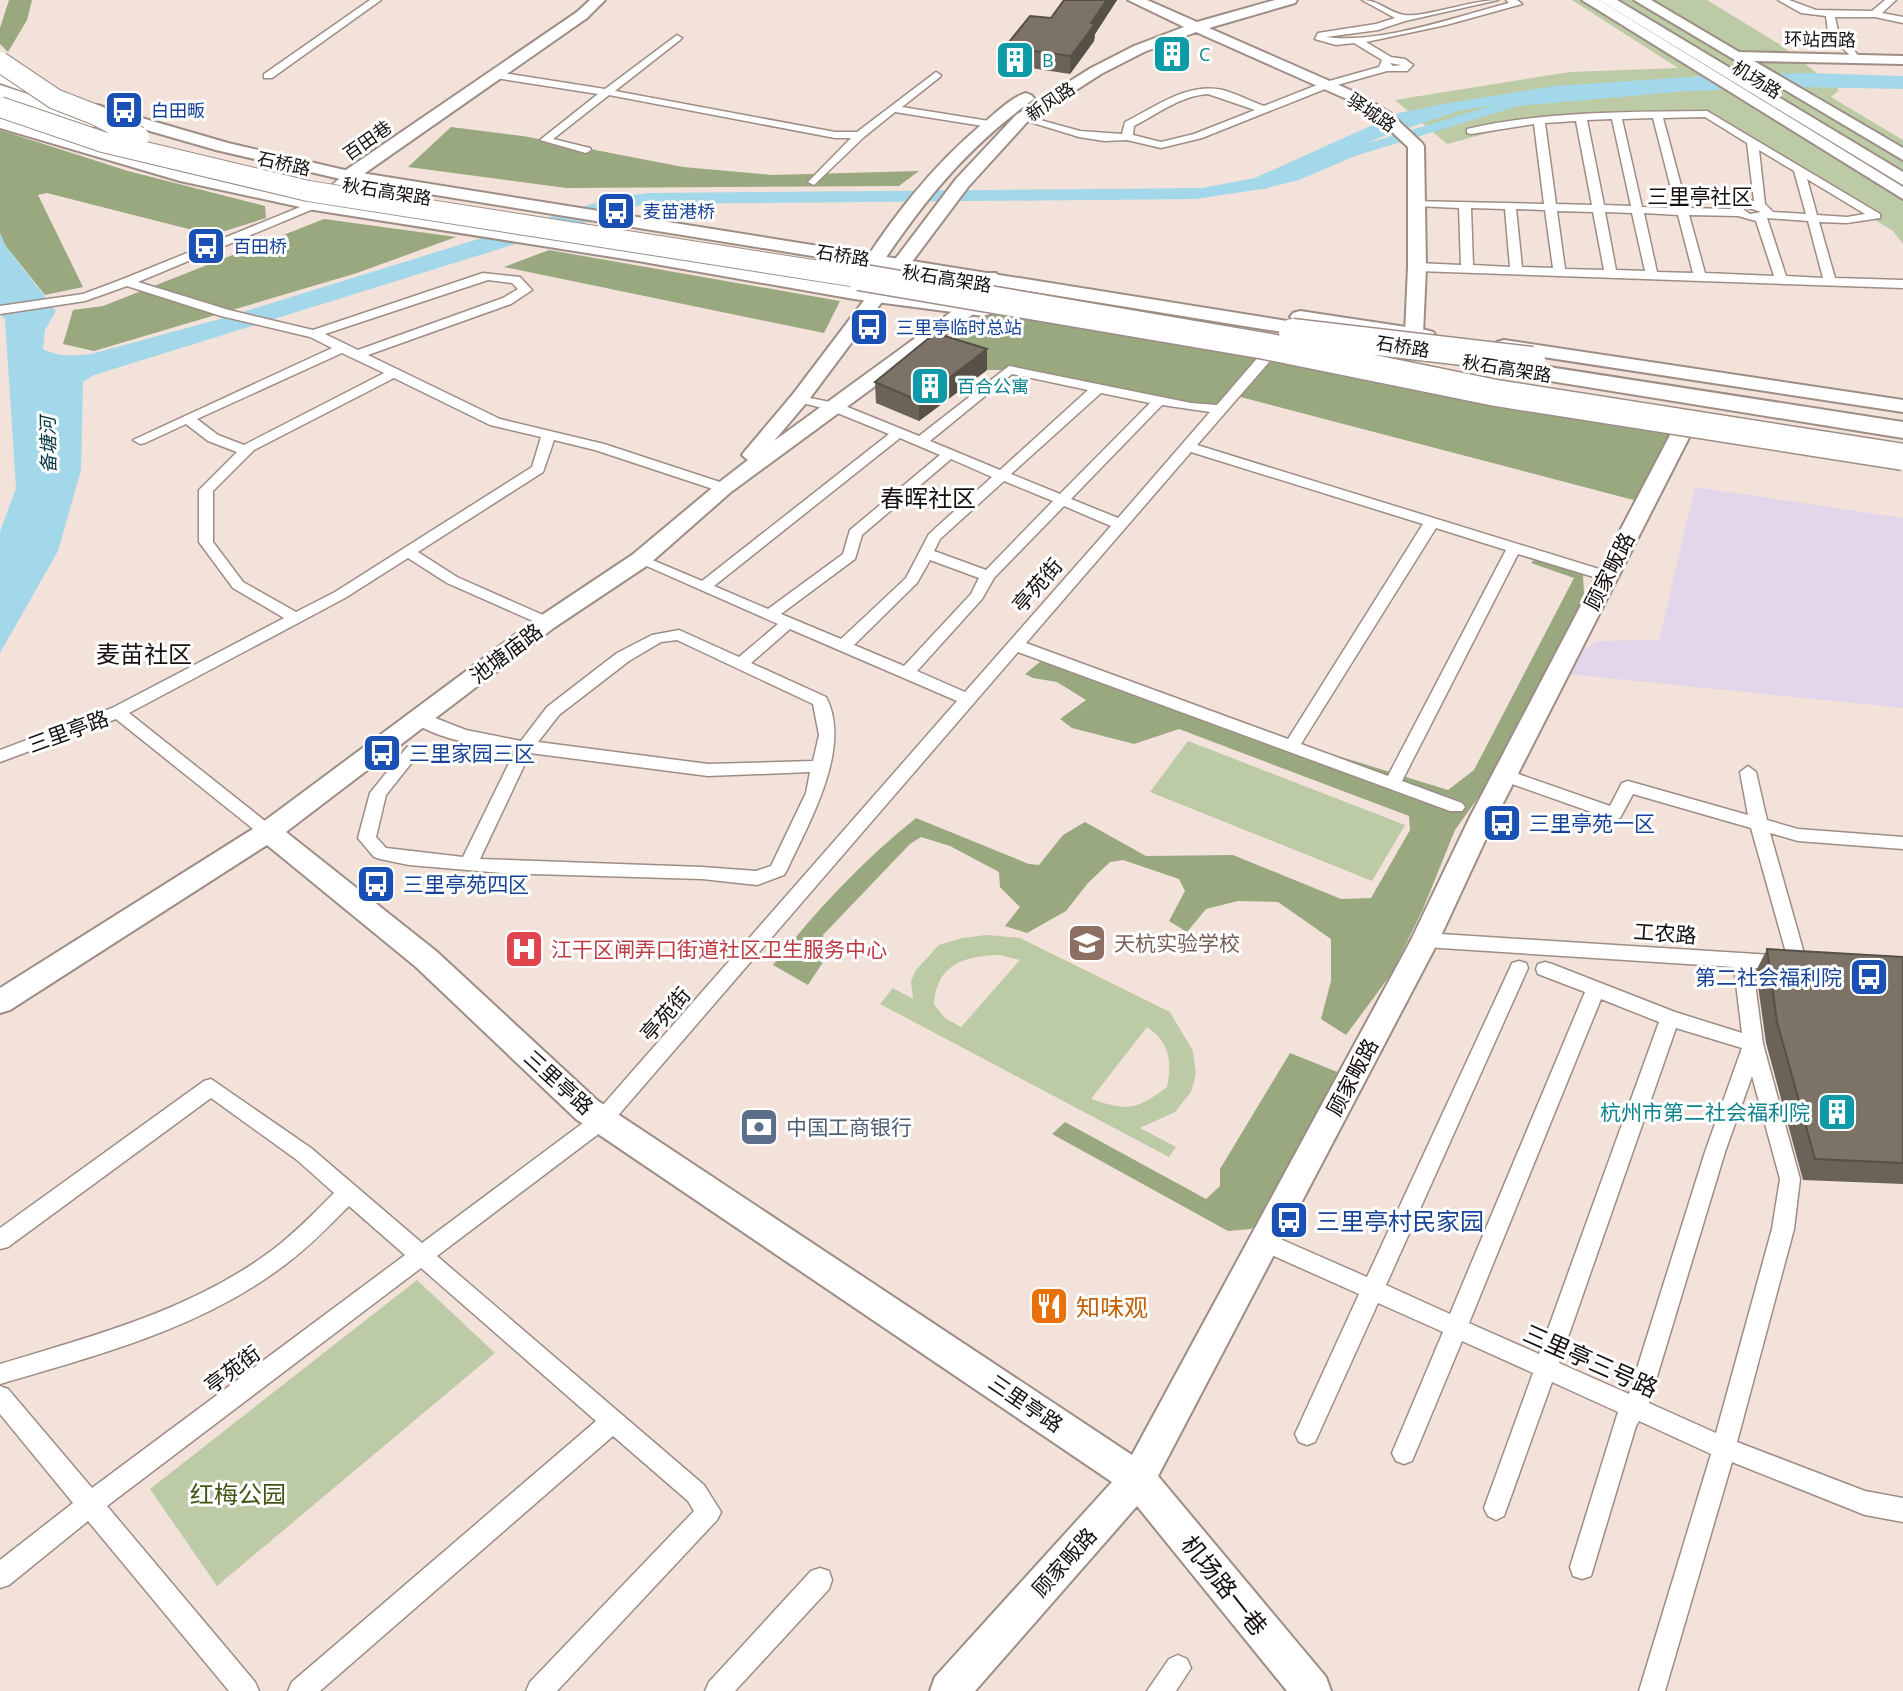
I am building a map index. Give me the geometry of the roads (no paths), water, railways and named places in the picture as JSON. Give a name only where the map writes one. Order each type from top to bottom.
[{"type":"highway","points":[[0,62],[55,99],[96,115],[134,135]]},
{"type":"highway","name":"秋石高架路","points":[[0,91],[134,135],[212,156],[324,180],[1269,344],[1903,430]]},
{"type":"highway","name":"秋石高架路","points":[[0,107],[44,124],[155,156],[308,191],[947,290],[1903,445]]},
{"type":"highway","points":[[0,114],[44,124]]},
{"type":"highway","points":[[1269,344],[1507,356],[1903,415]]},
{"type":"highway","points":[[1269,344],[1496,393],[1903,455]]},
{"type":"main road","name":"驿城路","points":[[1135,0],[1354,97],[1384,116],[1416,146]]},
{"type":"main road","name":"新风路","points":[[854,293],[876,256],[927,187],[956,154],[989,124],[1078,66],[1128,40],[1190,23],[1251,0]]},
{"type":"main road","name":"机场路","points":[[1589,0],[1739,71],[1773,76],[1772,95]]},
{"type":"main road","name":"机场路","points":[[1606,0],[1739,71]]},
{"type":"main road","name":"机场路","points":[[1623,0],[1739,71]]},
{"type":"main road","name":"机场路","points":[[1642,0],[1903,194]]},
{"type":"main road","name":"新风路","points":[[724,488],[800,398],[959,187],[1022,118],[1096,71],[1190,23]]},
{"type":"main road","name":"环站西路","points":[[1739,71],[1903,67]]},
{"type":"main road","name":"石桥路","points":[[0,78],[166,133],[250,156],[349,176],[513,204],[906,260],[990,277],[1418,342],[1903,424]]},
{"type":"main road","name":"机场路","points":[[1772,95],[1903,155]]},
{"type":"main road","name":"机场路","points":[[1772,95],[1903,169]]},
{"type":"main road","name":"机场路","points":[[1772,95],[1903,180]]},
{"type":"main road","name":"石桥路","points":[[0,123],[186,177],[314,205],[556,242],[854,293],[1269,344],[1503,388],[1903,455]]},
{"type":"main road","points":[[906,260],[1418,342],[1903,405]]},
{"type":"main road","name":"池塘庙路","points":[[969,308],[990,277]]},
{"type":"main road","name":"池塘庙路","points":[[0,1002],[268,832],[547,622],[640,560],[724,488],[835,407]]},
{"type":"main road","name":"顾家畈路","points":[[948,1691],[1138,1479],[1425,940]]},
{"type":"street","points":[[268,76],[376,0]]},
{"type":"street","name":"百田巷","points":[[0,310],[85,297],[314,205],[349,176],[582,15],[598,0]]},
{"type":"street","name":"新风路","points":[[1190,23],[1290,0]]},
{"type":"street","points":[[1367,0],[1403,18]]},
{"type":"street","points":[[1493,0],[1403,18],[1378,27],[1321,35],[1320,39],[1328,42],[1355,40],[1517,4],[1511,0]]},
{"type":"street","points":[[1783,0],[1789,5],[1830,15],[1874,14],[1903,20]]},
{"type":"street","points":[[1874,14],[1891,0]]},
{"type":"street","points":[[1830,15],[1833,32],[1856,59]]},
{"type":"street","points":[[586,150],[545,141],[677,38]]},
{"type":"street","points":[[1022,118],[1079,134],[1104,138],[1127,137],[1161,145],[1198,136],[1262,108],[1388,64],[1355,40]]},
{"type":"street","name":"环站西路","points":[[1739,71],[1856,59],[1903,60]]},
{"type":"street","points":[[496,75],[607,92],[835,135],[860,135]]},
{"type":"street","points":[[814,182],[860,135],[936,75]]},
{"type":"street","points":[[1127,137],[1129,124],[1153,113],[1173,99],[1198,92],[1219,92],[1262,108]]},
{"type":"street","points":[[892,109],[989,124]]},
{"type":"street","points":[[1657,114],[1700,277]]},
{"type":"street","points":[[1416,203],[1739,213],[1736,208],[1740,204],[1762,213],[1813,219],[1847,220],[1876,216],[1707,114],[1581,117],[1471,131]]},
{"type":"street","points":[[1616,115],[1652,275]]},
{"type":"street","points":[[1581,117],[1611,274]]},
{"type":"street","points":[[1538,121],[1559,272]]},
{"type":"street","points":[[1752,140],[1762,213],[1781,280]]},
{"type":"street","name":"驿城路","points":[[1416,146],[1418,342]]},
{"type":"street","points":[[1799,169],[1830,281]]},
{"type":"street","points":[[1465,204],[1467,269]]},
{"type":"street","points":[[1510,206],[1516,271]]},
{"type":"street","points":[[1417,267],[1903,284]]},
{"type":"street","points":[[314,334],[487,276],[516,280],[526,290],[507,301],[357,355]]},
{"type":"street","points":[[127,282],[225,313],[314,334],[495,422],[599,447],[724,488]]},
{"type":"street","name":"池塘庙路","points":[[835,407],[969,308]]},
{"type":"street","name":"亭苑街","points":[[0,1576],[89,1505],[602,1120],[1188,447],[1269,344]]},
{"type":"street","points":[[140,440],[189,420],[342,348]]},
{"type":"street","points":[[920,442],[1009,370],[1158,401],[1220,409]]},
{"type":"street","points":[[296,619],[238,585],[206,542],[206,490],[245,450],[394,373]]},
{"type":"street","points":[[842,648],[912,580],[934,537],[1097,389]]},
{"type":"street","points":[[800,398],[835,407],[1120,524]]},
{"type":"street","points":[[906,674],[977,596],[988,576],[1158,401]]},
{"type":"street","name":"顾家畈路","points":[[1425,940],[1504,775],[1689,418]]},
{"type":"street","points":[[189,420],[213,438],[245,450]]},
{"type":"street","points":[[703,587],[898,433]]},
{"type":"street","points":[[118,712],[296,619],[409,552],[538,469],[549,435]]},
{"type":"street","points":[[1188,447],[1607,576]]},
{"type":"street","points":[[768,616],[850,556],[855,533],[948,454]]},
{"type":"street","points":[[1291,747],[1432,522]]},
{"type":"street","points":[[1392,784],[1514,548]]},
{"type":"street","points":[[409,552],[452,580],[547,622]]},
{"type":"street","points":[[925,553],[988,576]]},
{"type":"street","points":[[640,560],[786,625],[968,699]]},
{"type":"street","points":[[740,664],[786,625]]},
{"type":"street","points":[[413,751],[378,793],[367,838],[380,853],[409,859],[469,864],[757,878],[778,870],[814,793],[827,735],[820,701],[680,635],[657,638],[623,657],[553,711],[525,747],[469,864]]},
{"type":"street","points":[[1015,645],[1456,807]]},
{"type":"street","name":"三里亭路","points":[[0,756],[118,712],[426,959],[587,1110],[1138,1479]]},
{"type":"street","points":[[419,718],[444,731],[483,743],[710,770],[800,764],[820,767]]},
{"type":"street","points":[[1748,772],[1759,824]]},
{"type":"street","points":[[1504,775],[1614,814],[1628,787],[1798,835],[1903,843]]},
{"type":"street","name":"工农路","points":[[1425,940],[1805,964],[1759,824]]},
{"type":"street","points":[[1651,1691],[1724,1448],[1783,1229],[1790,1179],[1753,1044],[1743,960]]},
{"type":"street","points":[[1307,1434],[1519,968]]},
{"type":"street","points":[[1545,969],[1670,1018],[1753,1044]]},
{"type":"street","points":[[1404,1452],[1595,990]]},
{"type":"street","points":[[1496,1508],[1670,1018]]},
{"type":"street","points":[[1582,1567],[1626,1420],[1636,1408],[1715,1152],[1753,1044]]},
{"type":"street","points":[[0,1240],[211,1087],[304,1154],[696,1493],[709,1512],[538,1691]]},
{"type":"street","points":[[0,1374],[103,1343],[201,1306],[277,1259],[348,1193]]},
{"type":"street","name":"三里亭三号路","points":[[1264,1241],[1724,1448],[1865,1503],[1903,1510]]},
{"type":"street","points":[[5,1412],[89,1505],[246,1691]]},
{"type":"street","points":[[301,1691],[613,1421]]},
{"type":"street","name":"机场路一巷","points":[[1138,1479],[1312,1691]]},
{"type":"street","points":[[718,1691],[820,1580]]},
{"type":"street","points":[[1160,1691],[1178,1668]]},
{"type":"water","name":"备塘河","points":[[1807,73],[1903,76],[1903,86],[1795,81],[1567,95],[1462,110],[1381,137],[1268,188],[1196,199],[644,204],[94,375],[83,382],[81,470],[58,551],[0,653],[0,532],[16,488],[5,319],[0,314],[0,233],[5,245],[56,311],[45,330],[43,349],[60,355],[84,355],[220,319],[611,198],[649,193],[1202,188],[1255,178],[1399,113],[1450,103],[1555,86],[1705,76]]},
{"type":"waterway","points":[[1262,185],[1294,177],[1350,153],[1517,102],[1687,87],[1802,83],[1903,85]]},
{"type":"place","name":"C","points":[[1172,54]]},
{"type":"place","name":"B","points":[[1015,60]]},
{"type":"place","name":"白田畈","points":[[124,110]]},
{"type":"place","name":"麦苗港桥","points":[[616,211]]},
{"type":"place","name":"百田桥","points":[[206,246]]},
{"type":"place","name":"三里亭临时总站","points":[[869,327]]},
{"type":"place","name":"百合公寓","points":[[930,386]]},
{"type":"place","name":"三里家园三区","points":[[382,753]]},
{"type":"place","name":"三里亭苑一区","points":[[1502,823]]},
{"type":"place","name":"三里亭苑四区","points":[[376,884]]},
{"type":"place","name":"天杭实验学校","points":[[1087,943]]},
{"type":"place","name":"江干区闸弄口街道社区卫生服务中心","points":[[524,949]]},
{"type":"place","name":"第二社会福利院","points":[[1869,977]]},
{"type":"place","name":"杭州市第二社会福利院","points":[[1837,1112]]},
{"type":"place","name":"中国工商银行","points":[[759,1127]]},
{"type":"place","name":"三里亭村民家园","points":[[1289,1220]]},
{"type":"place","name":"知味观","points":[[1049,1306]]},
{"type":"district","name":"三里亭社区","points":[[1700,196]]},
{"type":"district","name":"春晖社区","points":[[928,497]]},
{"type":"district","name":"麦苗社区","points":[[144,653]]},
{"type":"park label","name":"红梅公园","points":[[238,1493]]}]
